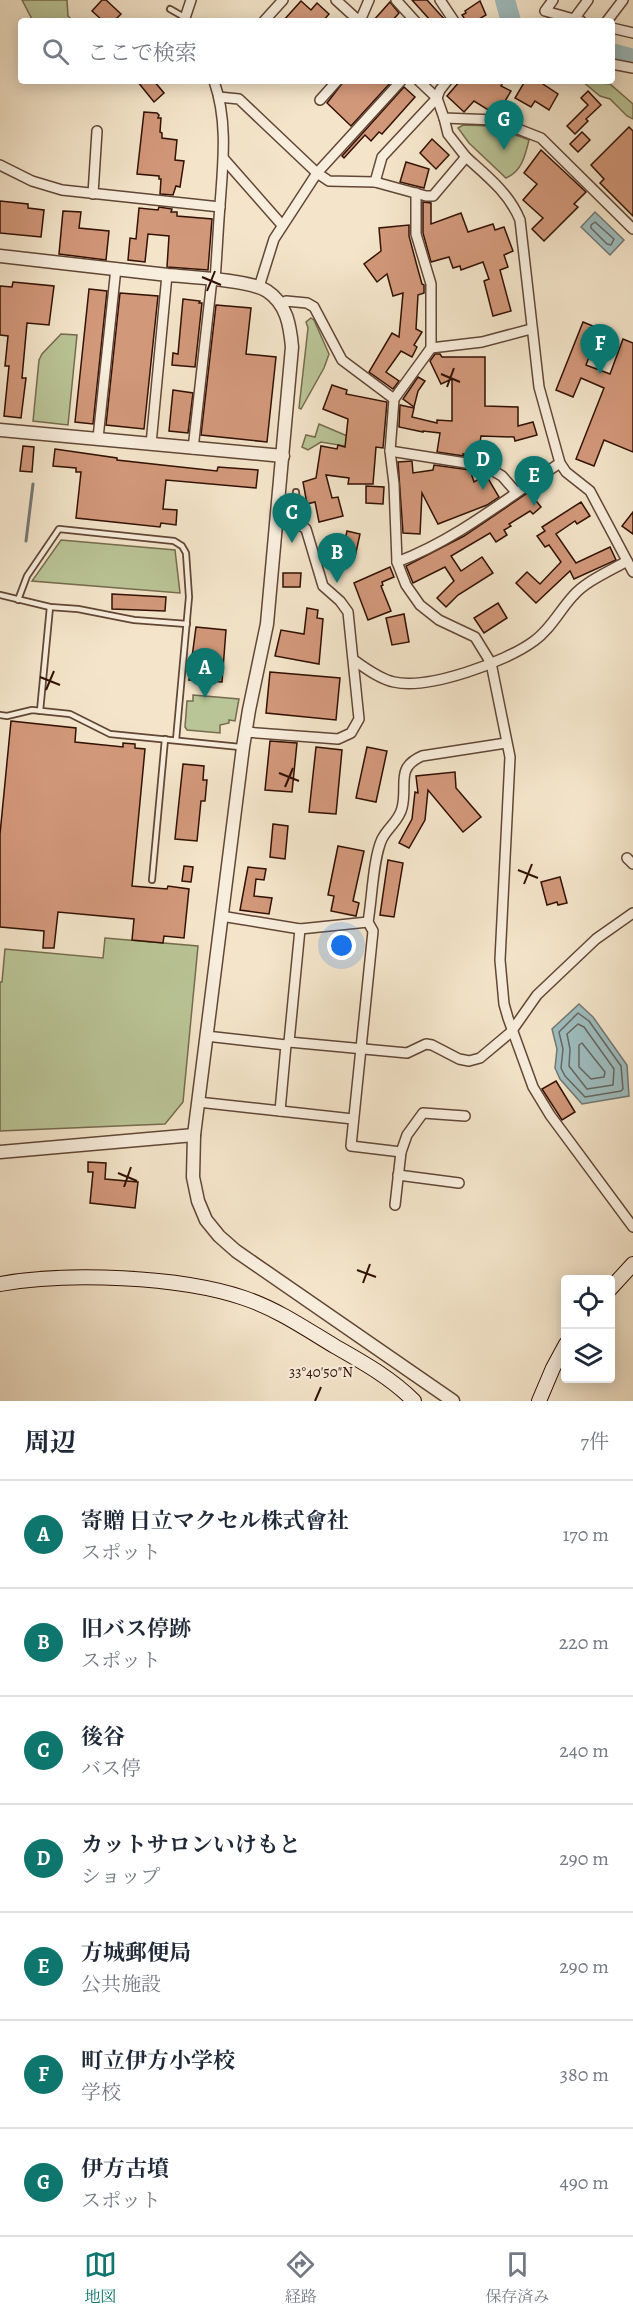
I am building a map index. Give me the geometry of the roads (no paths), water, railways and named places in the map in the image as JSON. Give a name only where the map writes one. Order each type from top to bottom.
[{"type":"main road","points":[[615,1284],[633,1264]]},
{"type":"main road","points":[[0,1284],[53,1278],[100,1277],[172,1283],[244,1298],[274,1310],[381,1373],[414,1401]]},
{"type":"main road","points":[[539,1401],[561,1353]]},
{"type":"street","points":[[184,18],[191,0]]},
{"type":"street","points":[[267,18],[283,0]]},
{"type":"street","points":[[336,0],[357,18]]},
{"type":"street","points":[[361,18],[369,0]]},
{"type":"street","points":[[396,0],[412,18]]},
{"type":"street","points":[[440,0],[452,18]]},
{"type":"street","points":[[553,0],[545,11],[571,18]]},
{"type":"street","points":[[579,18],[588,0]]},
{"type":"street","points":[[609,18],[623,0]]},
{"type":"street","points":[[615,29],[633,33]]},
{"type":"street","points":[[615,65],[633,68]]},
{"type":"street","points":[[193,449],[213,279],[224,159],[223,117],[215,84]]},
{"type":"street","points":[[320,100],[334,84]]},
{"type":"street","points":[[259,287],[269,251],[282,225],[316,173],[398,84]]},
{"type":"street","points":[[422,84],[437,98],[448,134],[466,157],[501,190],[512,204],[520,220],[539,387],[560,463],[566,471],[590,490],[633,572]]},
{"type":"street","points":[[375,182],[382,157],[437,98],[445,84]]},
{"type":"street","points":[[219,97],[239,99],[316,173],[335,182],[355,180],[375,182],[433,196],[466,157]]},
{"type":"street","points":[[444,118],[495,120],[541,138],[633,230]]},
{"type":"street","points":[[93,194],[97,131]]},
{"type":"street","points":[[224,159],[282,225]]},
{"type":"street","points":[[0,165],[46,186],[93,194],[220,207]]},
{"type":"street","points":[[416,193],[416,234],[431,284],[430,348],[394,399],[390,451],[394,484],[397,562],[406,585],[420,605],[439,620],[475,637],[491,663],[510,757],[500,960],[504,1004],[511,1032],[533,1087],[550,1115],[633,1227]]},
{"type":"street","points":[[0,256],[213,279],[259,287],[268,291],[283,306],[291,330],[292,347],[267,624],[245,732],[194,1135],[193,1177],[198,1201],[206,1220],[219,1236],[453,1401]]},
{"type":"street","points":[[98,438],[116,268]]},
{"type":"street","points":[[151,444],[167,274]]},
{"type":"street","points":[[283,306],[286,301],[307,303],[314,307],[342,360],[394,399]]},
{"type":"street","points":[[430,348],[482,342],[531,329]]},
{"type":"street","points":[[0,430],[283,456]]},
{"type":"street","points":[[390,451],[485,466],[502,476],[516,492]]},
{"type":"street","points":[[397,562],[422,553],[560,463]]},
{"type":"street","points":[[245,732],[338,739],[351,733],[359,719],[348,612],[340,601],[323,586],[306,529],[299,523],[277,520]]},
{"type":"street","points":[[354,660],[396,683],[418,684],[436,681],[491,663],[533,642],[574,594],[627,561]]},
{"type":"street","points":[[401,1152],[351,1146],[373,931],[368,922],[378,850],[383,837],[398,820],[403,807],[405,769],[410,761],[422,756],[506,743]]},
{"type":"street","points":[[206,1036],[407,1053],[426,1044],[459,1059],[469,1061],[480,1058],[511,1032],[537,995],[596,939],[633,913]]},
{"type":"street","points":[[221,916],[300,928],[368,922]]},
{"type":"street","points":[[280,1111],[300,928]]},
{"type":"street","points":[[198,1102],[353,1119]]},
{"type":"street","points":[[395,1206],[401,1152],[407,1135],[423,1113],[465,1116]]},
{"type":"street","points":[[0,1152],[194,1135]]},
{"type":"street","points":[[398,1175],[459,1183]]},
{"type":"lane","points":[[170,9],[183,18]]},
{"type":"lane","points":[[296,492],[299,523]]},
{"type":"lane","points":[[18,600],[27,576],[58,529],[174,541],[182,546],[186,553],[189,597],[176,740]]},
{"type":"lane","points":[[0,595],[50,607],[78,609],[134,620],[187,624]]},
{"type":"lane","points":[[40,711],[50,607]]},
{"type":"lane","points":[[0,715],[7,716],[32,710],[70,714],[110,734],[243,747]]},
{"type":"lane","points":[[152,880],[165,739]]},
{"type":"water","points":[[595,212],[624,240],[610,255],[581,227]]},
{"type":"water","points":[[579,1004],[593,1017],[627,1065],[629,1096],[582,1104],[560,1079],[555,1068],[557,1049],[552,1029]]},
{"type":"waterway","points":[[505,0],[510,18]]},
{"type":"waterway","points":[[615,54],[633,59]]},
{"type":"waterway","points":[[26,541],[33,484]]},
{"type":"place","name":"伊方古墳","points":[[504,150]]},
{"type":"place","name":"町立伊方小学校","points":[[600,374]]},
{"type":"place","name":"カットサロンいけもと","points":[[483,490]]},
{"type":"place","name":"方城郵便局","points":[[534,506]]},
{"type":"place","name":"後谷","points":[[292,543]]},
{"type":"place","name":"旧バス停跡","points":[[337,583]]},
{"type":"place","name":"寄贈 日立マクセル株式會社","points":[[205,698]]}]
